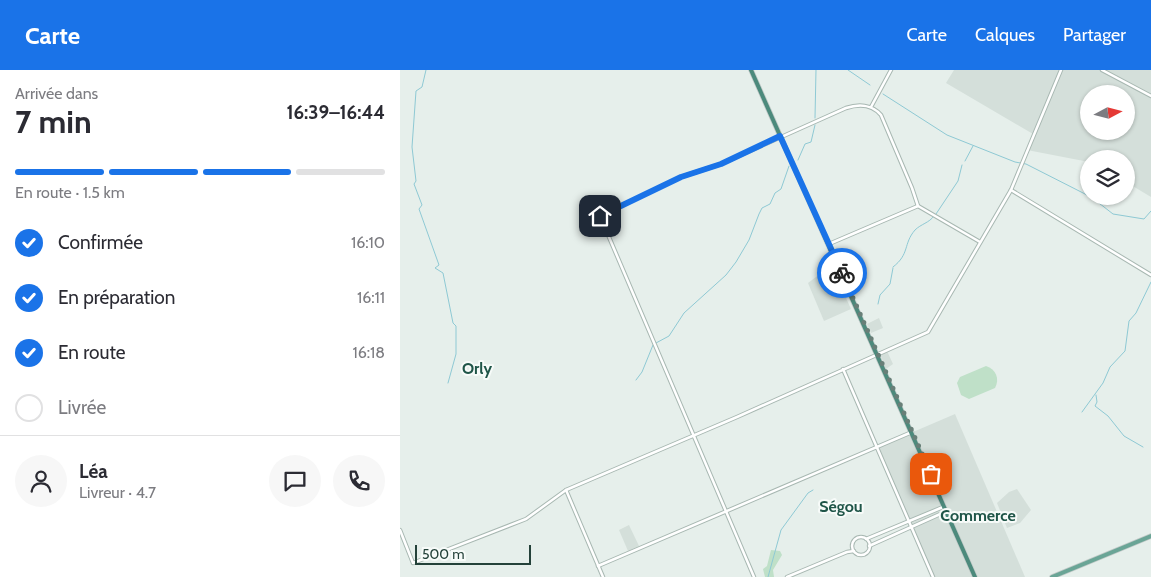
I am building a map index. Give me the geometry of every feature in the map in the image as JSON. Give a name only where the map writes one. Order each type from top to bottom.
[{"type":"highway","points":[[751,70],[878,353],[975,577]]},
{"type":"main road","points":[[1052,577],[1151,536]]},
{"type":"street","points":[[871,107],[891,70]]},
{"type":"street","points":[[400,530],[414,563],[526,519],[566,490],[694,436],[928,332],[1011,190],[1061,70]]},
{"type":"street","points":[[1102,70],[1136,86],[1151,96]]},
{"type":"street","points":[[754,577],[600,216],[665,184],[721,164],[780,136],[846,108],[859,105],[871,107],[878,112],[884,121],[918,206],[980,242]]},
{"type":"street","points":[[1011,190],[1151,275]]},
{"type":"street","points":[[829,244],[918,206]]},
{"type":"street","points":[[843,369],[875,447],[933,577]]},
{"type":"street","points":[[598,566],[912,431]]},
{"type":"street","points":[[566,490],[603,577]]},
{"type":"street","points":[[847,552],[858,538],[866,539],[946,509]]},
{"type":"street","points":[[787,577],[847,552],[854,551],[863,555],[869,546],[946,509]]},
{"type":"street","points":[[866,539],[869,546]]},
{"type":"street","points":[[852,547],[854,551]]},
{"type":"shaded area","points":[[954,70],[1151,70],[1151,197],[1135,187],[1135,150],[1080,150],[1080,160],[1027,150],[1033,134],[946,83]]},
{"type":"shaded area","points":[[828,268],[833,269],[851,309],[824,321],[808,283]]},
{"type":"shaded area","points":[[879,318],[883,328],[871,333],[867,324]]},
{"type":"shaded area","points":[[887,351],[893,364],[886,369],[880,354]]},
{"type":"shaded area","points":[[955,414],[1025,577],[934,577],[878,447]]},
{"type":"shaded area","points":[[1017,489],[1031,510],[1020,523],[1007,528],[997,503],[1009,492]]},
{"type":"shaded area","points":[[629,525],[639,546],[628,551],[619,530]]},
{"type":"green space","points":[[986,366],[995,372],[997,381],[995,388],[969,399],[961,395],[957,383],[960,377]]},
{"type":"green space","points":[[771,550],[780,551],[782,555],[773,570],[774,577],[765,577],[763,569],[767,566]]},
{"type":"waterway","points":[[426,70],[422,87],[416,91],[412,147],[416,181],[414,184],[422,205],[419,209],[439,265],[435,268],[443,273],[453,323],[456,326],[456,354],[448,383]]},
{"type":"waterway","points":[[815,118],[816,70]]},
{"type":"waterway","points":[[848,70],[870,85]]},
{"type":"waterway","points":[[883,94],[947,135],[1015,162],[1026,164],[1080,191]]},
{"type":"waterway","points":[[798,160],[805,144],[811,142],[815,125]]},
{"type":"waterway","points":[[965,161],[973,146]]},
{"type":"waterway","points":[[936,214],[958,181],[962,165]]},
{"type":"waterway","points":[[656,343],[669,336],[684,313],[726,275],[736,262],[749,240],[762,208],[770,204],[775,193],[781,189],[789,166]]},
{"type":"waterway","points":[[1102,205],[1113,214],[1144,219],[1151,211]]},
{"type":"waterway","points":[[893,267],[902,258],[911,235],[915,230],[934,216]]},
{"type":"waterway","points":[[878,304],[880,295],[890,284],[893,268]]},
{"type":"waterway","points":[[1082,412],[1103,383],[1110,367],[1125,351],[1129,321],[1136,313],[1151,282]]},
{"type":"waterway","points":[[636,380],[642,372],[653,345]]},
{"type":"waterway","points":[[1096,395],[1097,402],[1095,406],[1108,416],[1124,436],[1143,447]]},
{"type":"waterway","points":[[768,577],[781,530],[808,493],[813,490]]},
{"type":"way so far","points":[[842,273],[931,474]]},
{"type":"district","name":"Orly","points":[[477,368]]},
{"type":"district","name":"Ségou","points":[[841,506]]},
{"type":"district","name":"Commerce","points":[[978,515]]},
{"type":"route","points":[[600,216],[681,177],[721,164],[780,136],[842,273]]}]
